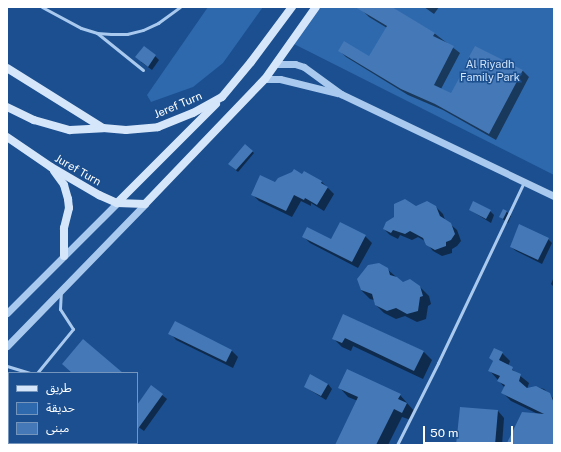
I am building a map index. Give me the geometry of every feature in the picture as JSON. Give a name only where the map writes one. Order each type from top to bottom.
[{"type":"main road","name":"Jeref Turn","points":[[7,107],[34,120],[70,130],[103,128],[126,130],[158,127],[193,113],[222,97],[251,62],[292,7]]},
{"type":"main road","points":[[145,204],[265,78],[316,7]]},
{"type":"main road","points":[[7,68],[103,128]]},
{"type":"main road","points":[[117,203],[222,97]]},
{"type":"main road","name":"Juref Turn","points":[[7,138],[77,183],[117,203],[145,204]]},
{"type":"main road","points":[[51,167],[64,185],[68,199],[69,208],[64,228],[64,256]]},
{"type":"street","points":[[276,64],[295,64],[304,67],[341,94],[554,196]]},
{"type":"street","points":[[265,78],[280,79],[341,94]]},
{"type":"street","points":[[7,313],[117,203]]},
{"type":"street","points":[[7,346],[145,204]]},
{"type":"lane","points":[[42,7],[81,28],[97,33],[128,34],[143,30],[158,23],[180,7]]},
{"type":"lane","points":[[97,33],[143,70]]},
{"type":"lane","points":[[397,445],[438,363],[524,182]]},
{"type":"lane","points":[[38,372],[73,329],[60,309],[62,289]]},
{"type":"lane","points":[[7,366],[27,372]]},
{"type":"green space","points":[[208,7],[263,7],[223,63],[193,87],[151,102],[147,95]]},
{"type":"green space","name":"Al Riyadh Family Park","points":[[318,7],[554,7],[554,175],[288,41]]},
{"type":"building","points":[[355,7],[392,7],[435,33],[433,36],[454,46],[434,85],[451,93],[475,46],[523,70],[489,134],[435,104],[401,89],[338,51],[344,41],[369,56],[387,26]]},
{"type":"building","points":[[144,46],[156,55],[148,67],[135,57]]},
{"type":"building","points":[[245,144],[253,151],[236,170],[228,164]]},
{"type":"building","points":[[294,169],[302,174],[304,171],[322,181],[321,183],[328,187],[317,205],[305,198],[304,200],[294,195],[286,211],[251,195],[260,175],[275,182],[278,178],[292,172]]},
{"type":"building","points":[[405,199],[416,206],[427,201],[436,206],[440,216],[451,223],[455,234],[451,240],[446,242],[446,246],[435,250],[426,245],[423,238],[410,231],[405,234],[393,230],[391,233],[383,229],[386,222],[394,217],[394,204]]},
{"type":"building","points":[[473,201],[491,210],[486,219],[469,210]]},
{"type":"building","points":[[503,209],[507,211],[503,219],[499,217]]},
{"type":"building","points":[[340,222],[366,235],[352,262],[302,237],[307,227],[331,239]]},
{"type":"building","points":[[519,224],[549,238],[538,260],[510,247]]},
{"type":"building","points":[[379,263],[388,268],[390,275],[397,277],[403,282],[410,279],[420,286],[423,296],[420,297],[418,311],[407,314],[396,308],[387,311],[375,305],[372,294],[361,290],[357,279],[368,265]]},
{"type":"building","points":[[343,314],[424,351],[414,371],[345,338],[342,343],[332,339]]},
{"type":"building","points":[[175,321],[232,350],[226,362],[168,334]]},
{"type":"building","points":[[83,339],[122,372],[71,372],[62,364]]},
{"type":"building","points":[[494,348],[503,352],[499,360],[513,367],[512,370],[521,374],[519,381],[527,388],[536,386],[550,393],[554,403],[554,445],[506,445],[522,412],[544,414],[501,393],[505,385],[497,381],[500,376],[488,371],[493,361],[489,358]]},
{"type":"building","points":[[347,369],[401,394],[398,399],[407,403],[402,413],[394,409],[376,445],[335,445],[358,397],[338,388]]},
{"type":"building","points":[[310,374],[328,384],[321,396],[304,387]]},
{"type":"building","points":[[151,385],[163,394],[138,429],[138,404]]},
{"type":"building","points":[[460,407],[498,410],[495,445],[456,445]]}]
